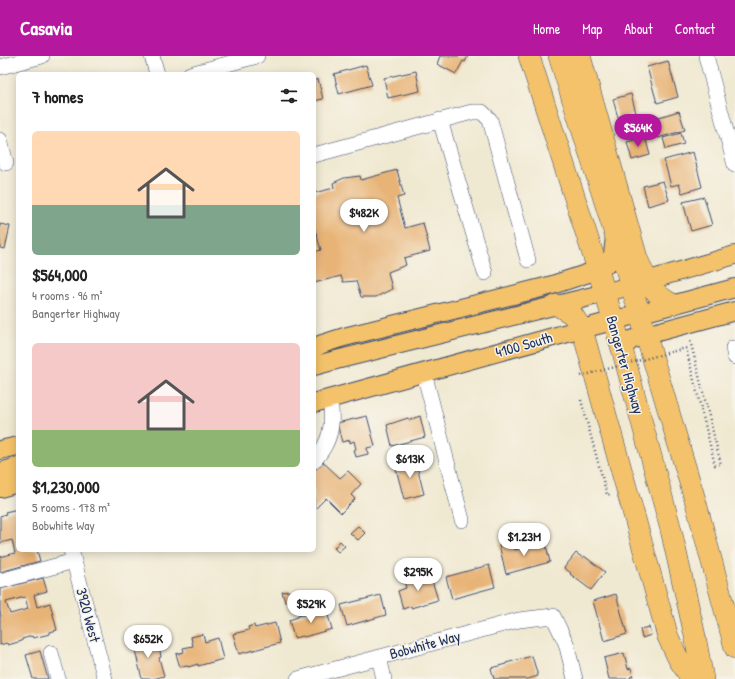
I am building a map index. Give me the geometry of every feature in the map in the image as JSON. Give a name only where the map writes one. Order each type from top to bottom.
[{"type":"highway","name":"Bangerter Highway","points":[[529,56],[622,349],[671,530],[695,636],[703,679]]},
{"type":"highway","name":"Bangerter Highway","points":[[559,56],[615,236],[639,283],[639,313],[696,503],[735,648]]},
{"type":"highway","points":[[580,56],[637,258],[639,283],[665,301],[672,304]]},
{"type":"highway","points":[[557,305],[572,314],[582,329],[668,637],[678,660],[692,679]]},
{"type":"main road","points":[[316,347],[344,337],[549,286],[598,270],[607,264],[613,255],[615,236]]},
{"type":"main road","name":"4100 South","points":[[316,365],[605,293],[735,255]]},
{"type":"main road","name":"4100 South","points":[[322,401],[613,320],[735,288]]},
{"type":"main road","points":[[622,349],[631,340],[735,311]]},
{"type":"main road","points":[[0,450],[16,446]]},
{"type":"main road","points":[[0,472],[16,468]]},
{"type":"main road","points":[[0,488],[16,484]]},
{"type":"street","points":[[0,67],[42,56]]},
{"type":"street","points":[[152,56],[156,72]]},
{"type":"street","points":[[197,72],[257,56]]},
{"type":"street","points":[[706,56],[735,165]]},
{"type":"street","points":[[316,154],[440,120],[472,112],[482,112],[490,120],[528,260]]},
{"type":"street","points":[[440,120],[485,273]]},
{"type":"street","points":[[0,140],[6,163]]},
{"type":"street","points":[[735,348],[733,348],[735,357]]},
{"type":"street","points":[[424,373],[462,520]]},
{"type":"street","points":[[316,458],[325,445],[332,426],[332,413],[322,401]]},
{"type":"street","points":[[0,581],[72,555]]},
{"type":"street","name":"3920 West","points":[[72,555],[105,679]]},
{"type":"street","name":"Bobwhite Way","points":[[298,679],[519,620],[553,616],[566,643],[575,679]]},
{"type":"street","points":[[51,653],[58,679]]},
{"type":"street","points":[[379,658],[384,679]]},
{"type":"path","points":[[581,376],[686,348],[715,465],[721,464],[689,338]]},
{"type":"building","points":[[440,56],[468,56],[465,62],[463,61],[456,74],[437,64]]},
{"type":"building","points":[[668,61],[678,97],[657,103],[647,67]]},
{"type":"building","points":[[366,65],[372,85],[339,94],[334,74]]},
{"type":"building","points":[[416,71],[420,91],[388,98],[384,78]]},
{"type":"building","points":[[318,79],[323,99],[316,101],[316,80]]},
{"type":"building","points":[[631,94],[636,113],[618,118],[613,99]]},
{"type":"building","points":[[679,111],[685,130],[658,138],[652,119]]},
{"type":"building","points":[[681,133],[684,144],[666,149],[663,138]]},
{"type":"building","points":[[645,137],[650,155],[632,160],[627,142]]},
{"type":"building","points":[[693,152],[702,187],[682,193],[679,184],[671,186],[664,160]]},
{"type":"building","points":[[397,170],[404,196],[397,198],[405,228],[423,223],[430,251],[404,258],[406,265],[388,272],[392,289],[376,297],[361,297],[356,281],[343,282],[341,276],[316,282],[316,251],[321,250],[316,233],[316,192],[334,188],[333,183],[344,178],[360,176],[361,180]]},
{"type":"building","points":[[663,181],[669,200],[648,206],[643,186]]},
{"type":"building","points":[[704,197],[712,225],[691,231],[683,202]]},
{"type":"building","points":[[0,224],[10,226],[5,249],[0,248]]},
{"type":"building","points":[[367,416],[375,446],[367,448],[368,454],[356,457],[354,441],[350,443],[350,440],[342,442],[337,423]]},
{"type":"building","points":[[420,416],[425,437],[392,446],[387,425],[408,418],[409,420]]},
{"type":"building","points":[[415,459],[424,494],[404,499],[395,465]]},
{"type":"building","points":[[323,462],[340,478],[348,471],[361,484],[351,495],[355,499],[341,513],[326,498],[316,508],[316,469]]},
{"type":"building","points":[[16,509],[16,552],[38,552],[40,561],[0,572],[0,557],[15,553],[12,540],[0,543],[0,516],[6,514],[5,512]]},
{"type":"building","points":[[358,526],[365,533],[358,540],[350,533]]},
{"type":"building","points":[[340,541],[345,546],[338,552],[334,548]]},
{"type":"building","points":[[545,541],[550,562],[506,574],[499,545],[512,542],[515,550]]},
{"type":"building","points":[[576,553],[583,558],[584,556],[605,572],[591,590],[564,568]]},
{"type":"building","points":[[489,565],[495,587],[452,599],[446,577]]},
{"type":"building","points":[[430,574],[438,600],[403,609],[398,591],[406,588],[404,581]]},
{"type":"building","points":[[43,578],[47,591],[34,595],[37,607],[50,603],[57,630],[50,632],[50,634],[33,638],[32,636],[8,645],[7,643],[0,645],[0,589]],"holes":[[[25,597],[28,609],[10,614],[6,602]]]},
{"type":"building","points":[[289,591],[291,601],[285,602],[282,592]]},
{"type":"building","points":[[616,594],[627,634],[604,641],[593,601]]},
{"type":"building","points":[[381,595],[386,615],[347,626],[341,605]]},
{"type":"building","points":[[326,609],[332,629],[304,637],[294,638],[289,620],[298,616]]},
{"type":"building","points":[[275,623],[280,643],[239,654],[233,634],[249,630],[248,627],[254,625],[255,628]]},
{"type":"building","points":[[649,627],[651,635],[642,638],[640,629]]},
{"type":"building","points":[[203,634],[205,642],[218,638],[223,659],[198,666],[198,664],[188,667],[180,667],[176,654],[184,652],[183,648],[193,646],[191,637]]},
{"type":"building","points":[[152,637],[155,638],[157,643],[154,644],[156,651],[160,651],[161,657],[159,658],[164,676],[153,679],[142,679],[133,642]]},
{"type":"building","points":[[40,651],[48,679],[33,679],[26,655]]},
{"type":"building","points":[[624,653],[628,669],[631,668],[633,676],[630,677],[631,679],[609,679],[604,658]]},
{"type":"building","points":[[532,656],[538,676],[528,679],[494,679],[491,668]]}]
